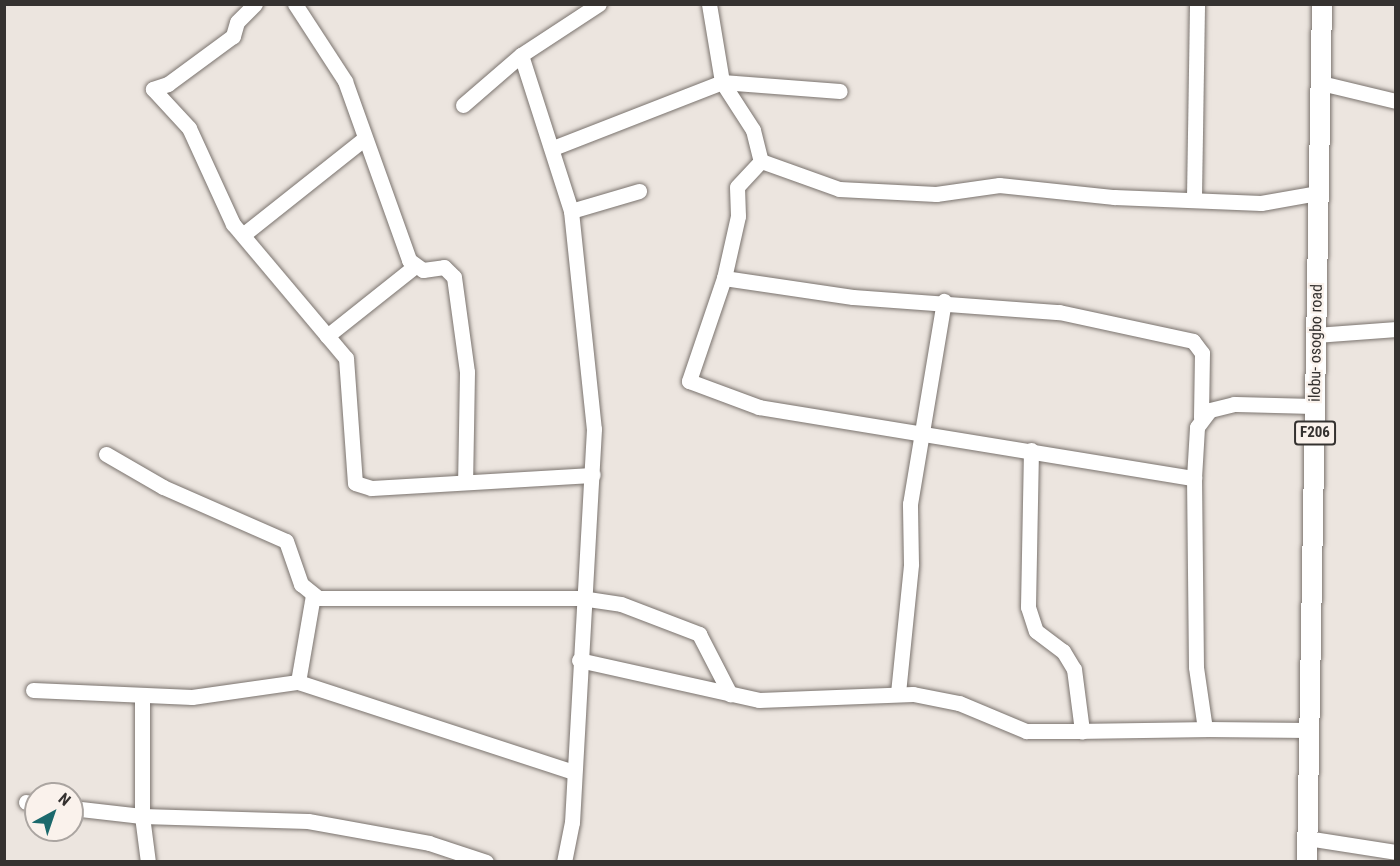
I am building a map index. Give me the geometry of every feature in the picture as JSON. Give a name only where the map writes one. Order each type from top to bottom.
[{"type":"main road","name":"ilobu- osogbo road","points":[[1307,861],[1322,4]]},
{"type":"street","points":[[255,4],[237,22],[233,36],[168,84],[153,89],[189,128],[233,224],[244,234],[346,358],[352,384],[355,483],[371,488],[593,475]]},
{"type":"street","points":[[295,4],[345,81],[402,246],[415,266]]},
{"type":"street","points":[[463,105],[520,55],[599,4]]},
{"type":"street","points":[[709,4],[722,82],[753,130],[761,161]]},
{"type":"street","points":[[1194,197],[1197,4]]},
{"type":"street","points":[[520,55],[552,148],[570,211],[581,267],[593,475],[581,598],[574,772],[564,861]]},
{"type":"street","points":[[552,148],[722,82],[840,91]]},
{"type":"street","points":[[1321,83],[1395,101]]},
{"type":"street","points":[[244,234],[364,139]]},
{"type":"street","points":[[761,161],[839,189],[936,194],[999,185],[1114,197],[1194,197],[1262,203],[1318,193]]},
{"type":"street","points":[[761,161],[737,187],[738,216],[724,278],[689,381],[759,407],[1194,478]]},
{"type":"street","points":[[570,211],[639,191]]},
{"type":"street","points":[[327,336],[415,266],[448,268],[460,303],[467,372],[465,482]]},
{"type":"street","points":[[724,278],[853,297],[944,301],[1059,312],[1193,341],[1202,353],[1201,418],[1194,478],[1196,668],[1205,729]]},
{"type":"street","points":[[898,693],[911,564],[910,504],[944,301]]},
{"type":"street","points":[[1316,335],[1395,329]]},
{"type":"street","points":[[1201,418],[1234,404],[1315,406]]},
{"type":"street","points":[[1031,450],[1028,607],[1036,631],[1070,660],[1082,731]]},
{"type":"street","points":[[106,454],[163,487],[286,541],[301,584],[314,595],[581,598],[687,626],[707,646],[730,694]]},
{"type":"street","points":[[298,682],[314,595]]},
{"type":"street","points":[[579,660],[730,694],[798,702],[898,693],[959,703],[1026,731],[1310,730]]},
{"type":"street","points":[[33,690],[192,697],[298,682],[574,772]]},
{"type":"street","points":[[142,695],[142,816],[148,861]]},
{"type":"street","points":[[84,809],[142,816],[308,822],[429,843],[486,861]]},
{"type":"street","points":[[1307,838],[1395,852]]}]
